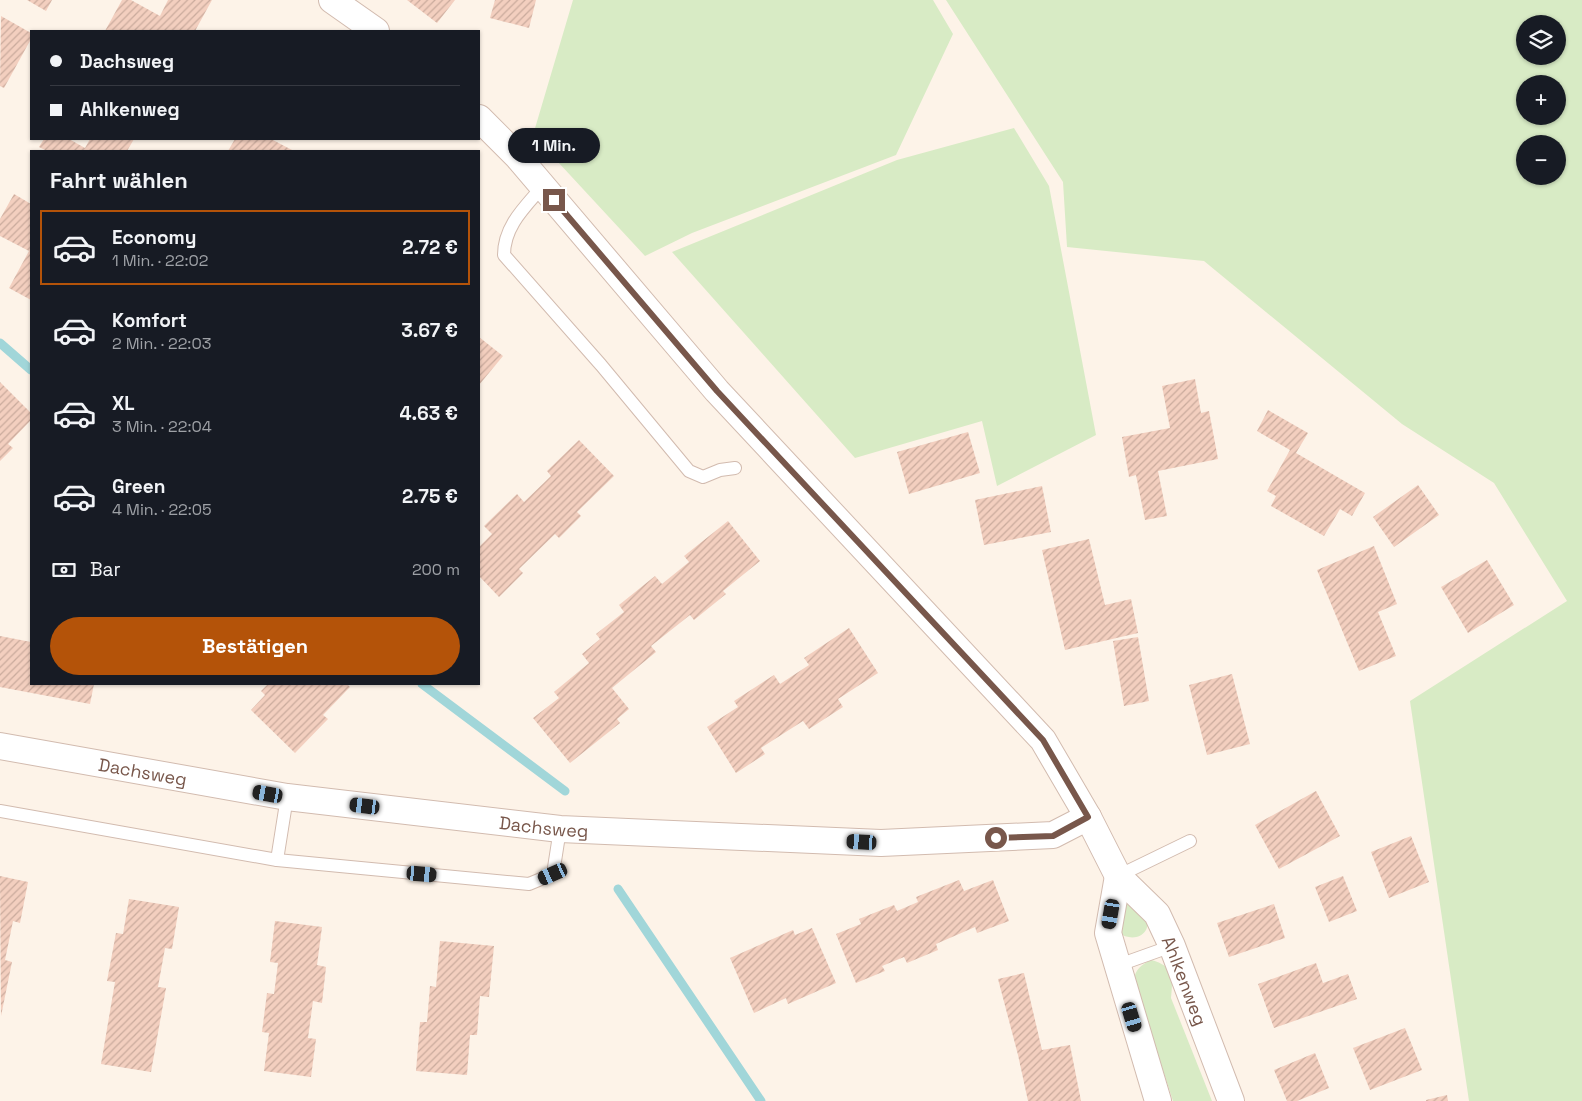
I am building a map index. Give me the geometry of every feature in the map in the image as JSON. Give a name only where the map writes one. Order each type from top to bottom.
[{"type":"street","points":[[332,0],[375,30]]},
{"type":"street","name":"Ahlkenweg","points":[[480,119],[517,156],[717,391],[1043,740],[1088,817],[1118,876],[1157,914],[1172,946],[1232,1101]]},
{"type":"street","name":"Dachsweg","points":[[0,746],[287,797],[560,829],[881,843],[1053,836],[1088,817]]},
{"type":"street","points":[[1118,876],[1108,933],[1116,966],[1158,1101]]},
{"type":"lane","points":[[543,186],[513,221],[504,241],[504,255],[602,365],[689,471],[703,477],[720,470],[735,468]]},
{"type":"lane","points":[[277,860],[287,797]]},
{"type":"lane","points":[[0,811],[277,860],[529,884],[553,874],[560,829]]},
{"type":"lane","points":[[1118,876],[1190,841]]},
{"type":"lane","points":[[1116,966],[1172,946]]},
{"type":"green space","points":[[573,0],[933,0],[953,34],[896,155],[692,233],[645,256],[533,135]]},
{"type":"green space","points":[[946,0],[1582,0],[1582,1101],[1469,1101],[1410,701],[1567,601],[1494,483],[1402,424],[1204,261],[1067,247],[1063,182]]},
{"type":"green space","points":[[1014,128],[1049,186],[1096,435],[997,486],[982,421],[855,458],[672,252],[897,160]]},
{"type":"green space","points":[[1131,899],[1144,912],[1147,921],[1145,931],[1136,937],[1124,936],[1118,932],[1115,908]]},
{"type":"green space","points":[[1151,960],[1159,962],[1170,973],[1172,978],[1171,998],[1212,1101],[1173,1101],[1134,981],[1139,968]]},
{"type":"building","points":[[27,0],[52,0],[46,11]]},
{"type":"building","points":[[122,0],[131,0],[160,16],[168,0],[212,0],[196,30],[106,30]]},
{"type":"building","points":[[407,0],[455,0],[437,23]]},
{"type":"building","points":[[495,0],[536,0],[529,28],[490,18]]},
{"type":"building","points":[[1,16],[30,32],[30,41],[4,88],[0,86]]},
{"type":"building","points":[[43,140],[71,140],[85,148],[89,140],[133,140],[128,150],[45,150],[39,147]]},
{"type":"building","points":[[234,140],[273,140],[292,150],[229,150]]},
{"type":"building","points":[[14,194],[30,203],[30,299],[9,288],[29,251],[0,236],[0,219]]},
{"type":"building","points":[[480,338],[503,356],[480,384]]},
{"type":"building","points":[[1195,379],[1201,413],[1209,411],[1218,459],[1158,471],[1167,516],[1145,520],[1136,475],[1129,477],[1122,437],[1170,428],[1162,386]]},
{"type":"building","points":[[0,382],[30,412],[30,421],[8,444],[13,448],[0,461]]},
{"type":"building","points":[[1268,410],[1308,433],[1296,453],[1365,493],[1352,516],[1340,509],[1324,536],[1271,506],[1276,496],[1267,491],[1290,450],[1257,431]]},
{"type":"building","points":[[968,432],[980,473],[909,494],[897,452]]},
{"type":"building","points":[[579,440],[614,476],[577,512],[581,516],[559,538],[555,534],[519,569],[523,573],[499,597],[480,577],[480,546],[492,534],[484,526],[517,494],[524,502],[551,476],[547,471]]},
{"type":"building","points":[[1418,485],[1439,515],[1394,547],[1373,517]]},
{"type":"building","points":[[1042,486],[1051,532],[984,545],[975,500]]},
{"type":"building","points":[[728,521],[760,561],[723,591],[726,594],[694,620],[690,615],[651,646],[656,652],[612,688],[629,709],[617,719],[620,723],[570,763],[533,718],[559,698],[554,692],[589,663],[582,654],[600,639],[596,634],[624,612],[619,605],[655,576],[662,584],[689,562],[684,556]]},
{"type":"building","points":[[1089,539],[1105,605],[1131,599],[1138,633],[1065,650],[1042,550]]},
{"type":"building","points":[[1374,546],[1397,604],[1378,612],[1396,656],[1359,671],[1317,570]]},
{"type":"building","points":[[1487,560],[1514,605],[1468,633],[1441,587]]},
{"type":"building","points":[[849,628],[878,673],[838,699],[843,707],[809,729],[803,721],[761,748],[765,754],[736,773],[707,727],[738,707],[734,701],[774,675],[780,684],[809,665],[804,658]]},
{"type":"building","points":[[0,636],[30,642],[30,685],[94,685],[90,704],[0,687]]},
{"type":"building","points":[[1138,637],[1149,701],[1124,706],[1113,641]]},
{"type":"building","points":[[1232,674],[1250,744],[1207,755],[1189,685]]},
{"type":"building","points":[[267,685],[348,685],[350,687],[323,715],[328,719],[295,753],[251,710],[265,695],[261,691]]},
{"type":"building","points":[[1316,791],[1340,836],[1279,869],[1255,825]]},
{"type":"building","points":[[1411,836],[1429,882],[1389,898],[1371,852]]},
{"type":"building","points":[[0,876],[28,882],[20,923],[13,921],[5,960],[12,962],[1,1016]]},
{"type":"building","points":[[1343,876],[1357,911],[1329,922],[1315,887]]},
{"type":"building","points":[[959,880],[964,891],[993,880],[1009,921],[977,933],[975,927],[936,944],[938,950],[907,963],[904,957],[882,966],[885,971],[856,983],[836,934],[861,924],[859,919],[894,905],[897,911],[918,902],[916,897]]},
{"type":"building","points":[[129,899],[179,907],[172,949],[165,948],[158,987],[166,988],[151,1072],[101,1064],[115,982],[107,981],[116,933],[123,934]]},
{"type":"building","points":[[1274,904],[1285,938],[1229,957],[1217,923]]},
{"type":"building","points":[[275,921],[322,927],[317,965],[326,967],[322,1003],[313,1001],[308,1038],[316,1039],[311,1077],[264,1071],[269,1033],[262,1032],[267,993],[274,994],[278,963],[270,962]]},
{"type":"building","points":[[812,928],[836,983],[788,1004],[786,998],[754,1013],[730,958],[793,930],[795,935]]},
{"type":"building","points":[[440,941],[494,946],[489,997],[480,996],[477,1035],[470,1035],[467,1075],[416,1071],[420,1022],[427,1022],[430,986],[436,987]]},
{"type":"building","points":[[1316,963],[1323,983],[1348,974],[1357,999],[1274,1028],[1258,984]]},
{"type":"building","points":[[1024,973],[1042,1050],[1070,1045],[1081,1101],[1028,1101],[998,979]]},
{"type":"building","points":[[1405,1028],[1422,1070],[1370,1090],[1353,1048]]},
{"type":"building","points":[[1315,1053],[1329,1088],[1297,1101],[1287,1101],[1274,1070]]},
{"type":"building","points":[[1447,1095],[1448,1101],[1426,1101],[1426,1100]]},
{"type":"waterway","points":[[0,343],[30,369]]},
{"type":"waterway","points":[[423,685],[565,791]]},
{"type":"waterway","points":[[618,889],[761,1101]]},
{"type":"route","points":[[554,200],[717,391],[1043,740],[1088,817],[1053,836],[996,838]]}]
